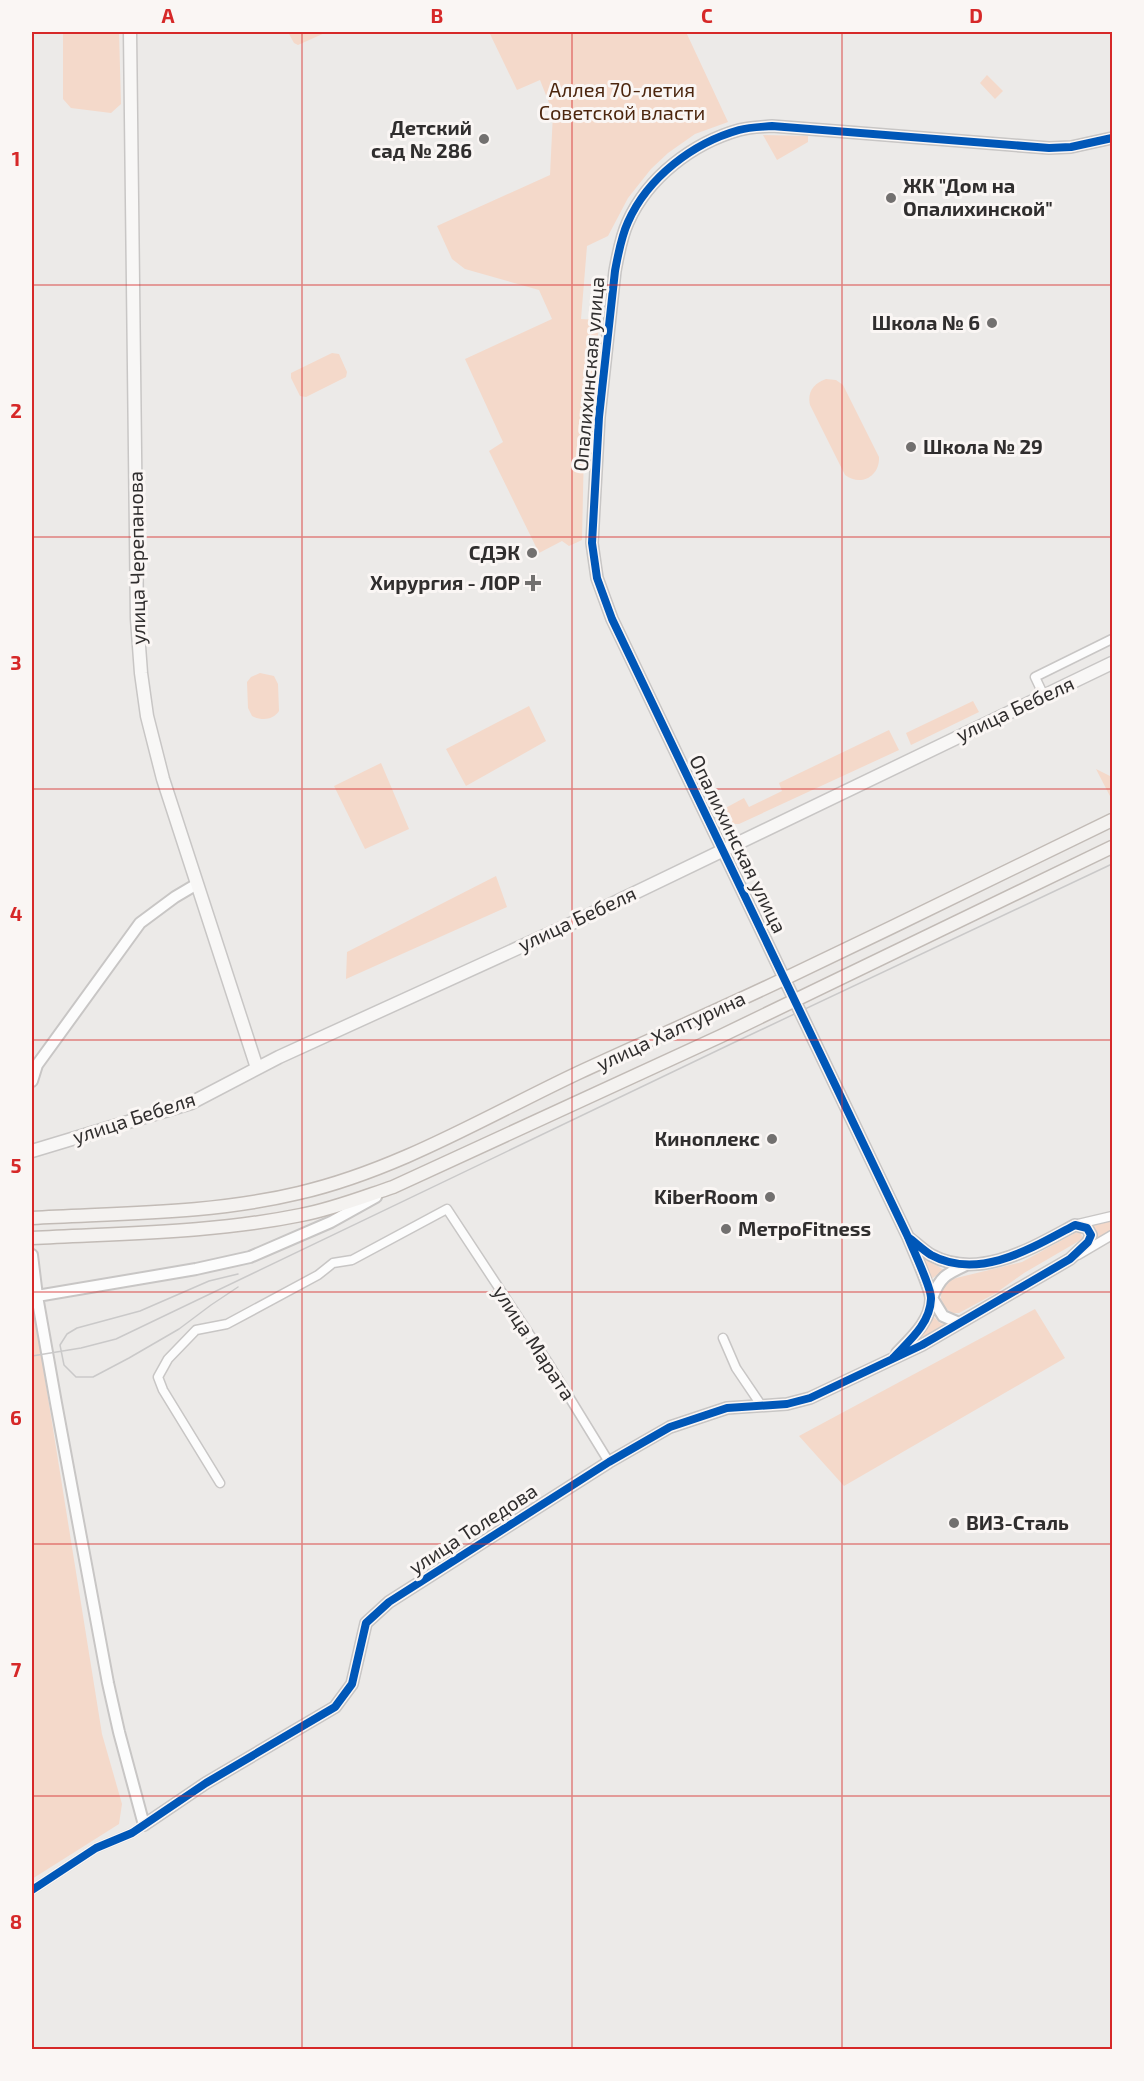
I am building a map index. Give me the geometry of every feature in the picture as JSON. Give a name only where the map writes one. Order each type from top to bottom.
[{"type":"main road","name":"улица Черепанова","points":[[130,32],[137,618],[140,662],[147,716],[163,778],[257,1068]]},
{"type":"main road","name":"улица Бебеля","points":[[36,1149],[191,1103],[257,1068],[564,927],[1113,663]]},
{"type":"main road","name":"улица Халтурина","points":[[32,1218],[218,1207],[301,1193],[386,1165],[785,979],[1113,820]]},
{"type":"main road","name":"улица Халтурина","points":[[32,1238],[219,1227],[303,1215],[351,1202],[393,1186],[795,1000],[1113,847]]},
{"type":"street","name":"Опалихинская улица","points":[[932,1298],[909,1237],[612,619],[597,578],[592,543],[599,417],[615,271],[619,248],[628,221],[644,195],[664,172],[684,155],[740,130],[772,126],[1049,148],[1071,147],[1113,138]]},
{"type":"street","points":[[1044,696],[1035,677],[1113,639]]},
{"type":"street","points":[[32,1081],[37,1065],[140,923],[175,897],[198,884]]},
{"type":"street","points":[[37,1296],[196,1269],[250,1257],[331,1222],[393,1186]]},
{"type":"street","name":"улица Марата","points":[[220,1483],[163,1390],[159,1377],[168,1359],[196,1330],[227,1324],[318,1275],[333,1263],[352,1260],[447,1209],[547,1361],[609,1462]]},
{"type":"street","points":[[909,1237],[929,1254],[947,1262],[966,1265],[999,1261],[1075,1225],[1113,1216]]},
{"type":"street","name":"улица Толедова","points":[[144,1825],[206,1783],[335,1707],[352,1684],[366,1623],[388,1602],[609,1462],[670,1428],[727,1408],[787,1404],[810,1398],[922,1345],[1070,1259],[1088,1242],[1091,1235],[1087,1228],[1075,1225]]},
{"type":"street","points":[[1070,1259],[1113,1235]]},
{"type":"street","points":[[32,1256],[37,1296],[108,1683],[144,1825],[132,1833],[96,1848],[32,1890]]},
{"type":"street","points":[[893,1358],[920,1329],[926,1319],[937,1285],[944,1276],[966,1265]]},
{"type":"street","points":[[932,1298],[943,1316],[959,1323]]},
{"type":"street","points":[[723,1338],[736,1368],[761,1405]]},
{"type":"green space","points":[[63,32],[119,32],[121,104],[111,113],[71,108],[63,99]]},
{"type":"green space","points":[[288,32],[327,32],[298,45],[294,43]]},
{"type":"green space","name":"Аллея 70-летия Советской власти","points":[[496,32],[686,32],[728,122],[695,134],[668,153],[651,169],[628,198],[608,236],[587,246],[581,319],[600,320],[591,387],[585,401],[582,540],[569,546],[562,541],[539,553],[489,451],[503,442],[465,359],[552,319],[539,290],[465,269],[452,259],[437,226],[550,175],[553,113],[540,80],[517,90],[490,34]]},
{"type":"green space","points":[[987,75],[1003,91],[995,99],[980,83]]},
{"type":"green space","points":[[763,135],[808,136],[808,142],[777,160]]},
{"type":"green space","points":[[332,353],[339,354],[347,372],[346,377],[306,397],[300,396],[291,378],[291,373]]},
{"type":"green space","points":[[826,379],[836,380],[843,385],[879,457],[876,470],[863,480],[845,475],[810,405],[812,389]]},
{"type":"green space","points":[[260,673],[274,676],[278,684],[279,711],[267,719],[252,716],[248,708],[247,682],[251,677]]},
{"type":"green space","points":[[973,701],[979,712],[911,745],[906,733]]},
{"type":"green space","points":[[529,706],[546,741],[466,786],[446,749]]},
{"type":"green space","points":[[889,730],[899,750],[739,824],[725,824],[718,812],[744,798],[749,807],[782,791],[779,783]]},
{"type":"green space","points":[[381,763],[409,829],[365,849],[334,786]]},
{"type":"green space","points":[[1096,769],[1112,777],[1112,800]]},
{"type":"green space","points":[[496,876],[507,907],[346,979],[347,952]]},
{"type":"green space","points":[[1112,1221],[1112,1232],[1095,1242],[1096,1232],[1091,1223]]},
{"type":"green space","points":[[1080,1232],[1083,1238],[1079,1241],[1024,1273],[996,1293],[959,1313],[952,1313],[944,1307],[941,1287],[948,1280],[1022,1262]]},
{"type":"green space","points":[[920,1255],[944,1270],[930,1280]]},
{"type":"green space","points":[[32,1298],[102,1734],[122,1804],[119,1824],[32,1879]]},
{"type":"green space","points":[[1035,1309],[1065,1358],[844,1486],[799,1436]]},
{"type":"green space","points":[[934,1317],[940,1323],[948,1326],[919,1341]]},
{"type":"tram line","points":[[32,1356],[81,1348],[116,1339],[1112,864]]},
{"type":"tram line","points":[[238,1274],[209,1281],[140,1311],[77,1328],[67,1334],[60,1345],[64,1365],[76,1377],[93,1377],[179,1329],[238,1287]]},
{"type":"cycle path","points":[[893,1358],[918,1332],[927,1316],[931,1294],[925,1278],[908,1237],[612,619],[597,578],[592,543],[599,417],[615,271],[626,228],[647,190],[689,153],[739,130],[772,126],[1049,148],[1071,147],[1112,138]]},
{"type":"cycle path","points":[[32,1890],[96,1848],[132,1833],[206,1783],[335,1707],[352,1684],[366,1623],[389,1602],[609,1462],[670,1427],[727,1408],[787,1404],[810,1398],[922,1345],[1070,1259],[1088,1242],[1091,1235],[1087,1228],[1075,1225],[1005,1258],[968,1265],[949,1262],[931,1255],[908,1237]]},
{"type":"place","name":"Детский сад № 286","points":[[484,139]]},
{"type":"place","name":"ЖК \"Дом на Опалихинской\"","points":[[891,198]]},
{"type":"place","name":"Школа № 6","points":[[992,323]]},
{"type":"place","name":"Школа № 29","points":[[911,447]]},
{"type":"place","name":"СДЭК","points":[[532,553]]},
{"type":"place","name":"Хирургия - ЛОР","points":[[533,583]]},
{"type":"place","name":"Киноплекс","points":[[772,1139]]},
{"type":"place","name":"KiberRoom","points":[[770,1197]]},
{"type":"place","name":"МетроFitness","points":[[726,1229]]},
{"type":"place","name":"ВИЗ-Сталь","points":[[954,1523]]}]
